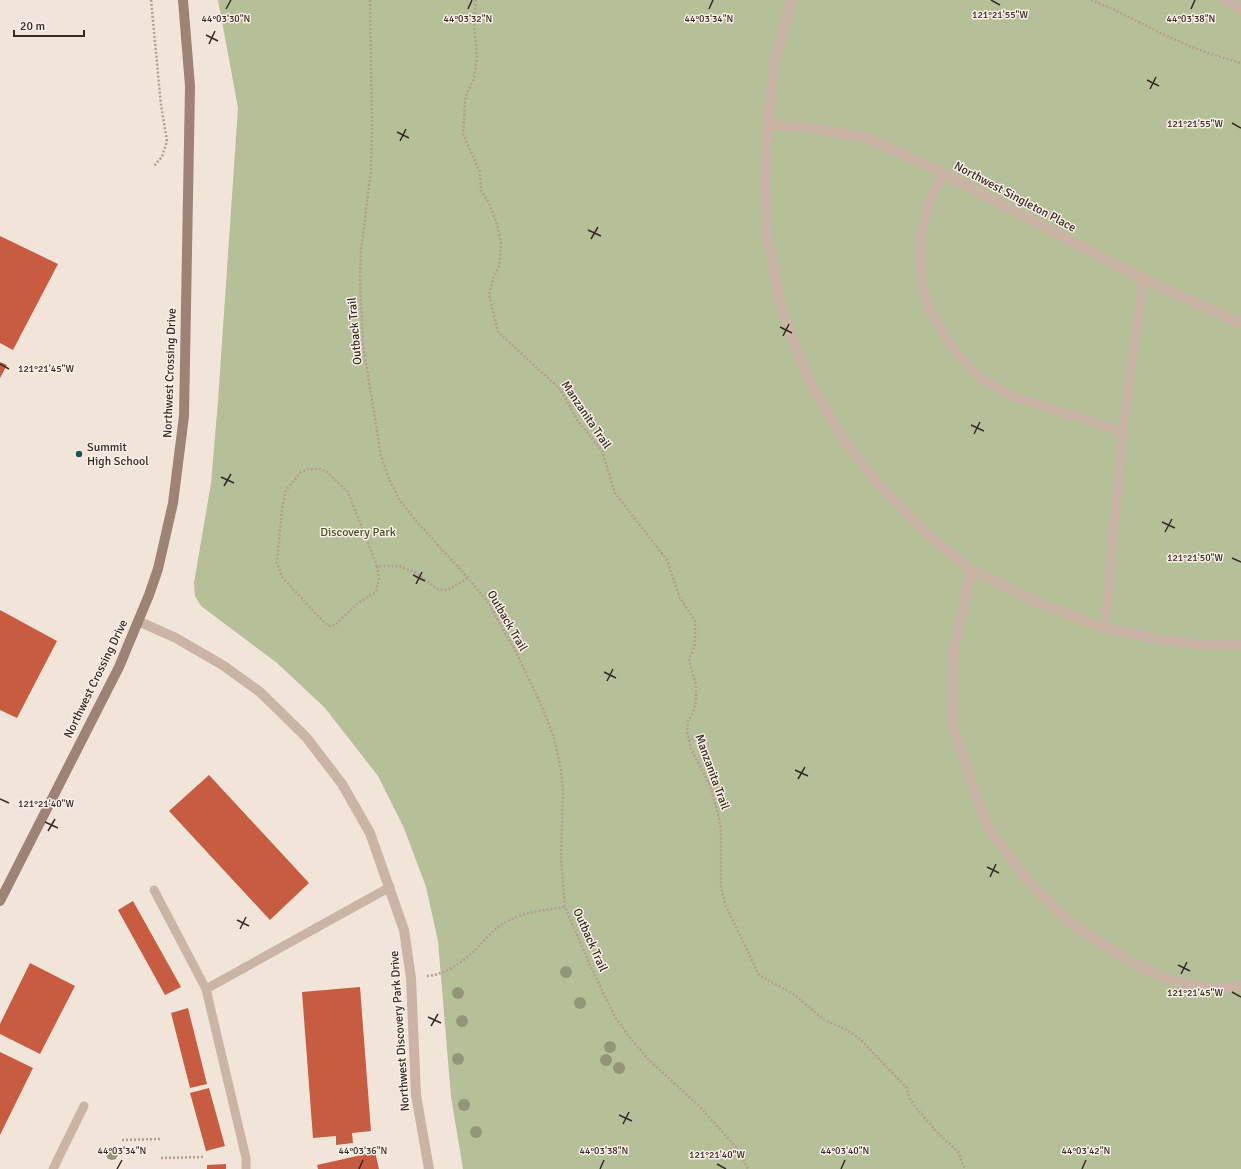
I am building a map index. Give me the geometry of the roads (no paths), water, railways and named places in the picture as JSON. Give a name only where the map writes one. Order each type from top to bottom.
[{"type":"street","name":"Northwest Crossing Drive","points":[[0,901],[119,667],[158,570],[173,503],[184,416],[190,86],[183,0]]},
{"type":"street","points":[[792,0],[774,63],[764,183],[768,240],[782,310],[807,377],[842,437],[877,484],[923,530],[971,570],[1039,603],[1105,628],[1157,639],[1204,645],[1241,645]]},
{"type":"street","points":[[1224,0],[1241,9]]},
{"type":"street","name":"Northwest Singleton Place","points":[[768,125],[804,127],[868,138],[943,173],[1143,279],[1241,323]]},
{"type":"street","points":[[971,570],[954,651],[953,727],[987,828],[1029,882],[1070,922],[1128,961],[1169,980],[1215,989],[1241,986]]},
{"type":"street","name":"Northwest Discovery Park Drive","points":[[138,621],[176,638],[224,666],[260,692],[306,737],[346,790],[370,834],[404,930],[411,978],[416,1095],[428,1169]]},
{"type":"lane","points":[[943,173],[929,203],[922,234],[921,261],[923,289],[930,310],[956,352],[979,377],[1009,395],[1123,432]]},
{"type":"lane","points":[[1105,628],[1123,432],[1143,279]]},
{"type":"lane","points":[[206,989],[390,887]]},
{"type":"lane","points":[[154,890],[206,989],[246,1158],[246,1169]]},
{"type":"lane","points":[[53,1169],[84,1106]]},
{"type":"place","name":"Summit High School","points":[[79,454]]},
{"type":"park label","name":"Discovery Park","points":[[358,532]]}]
